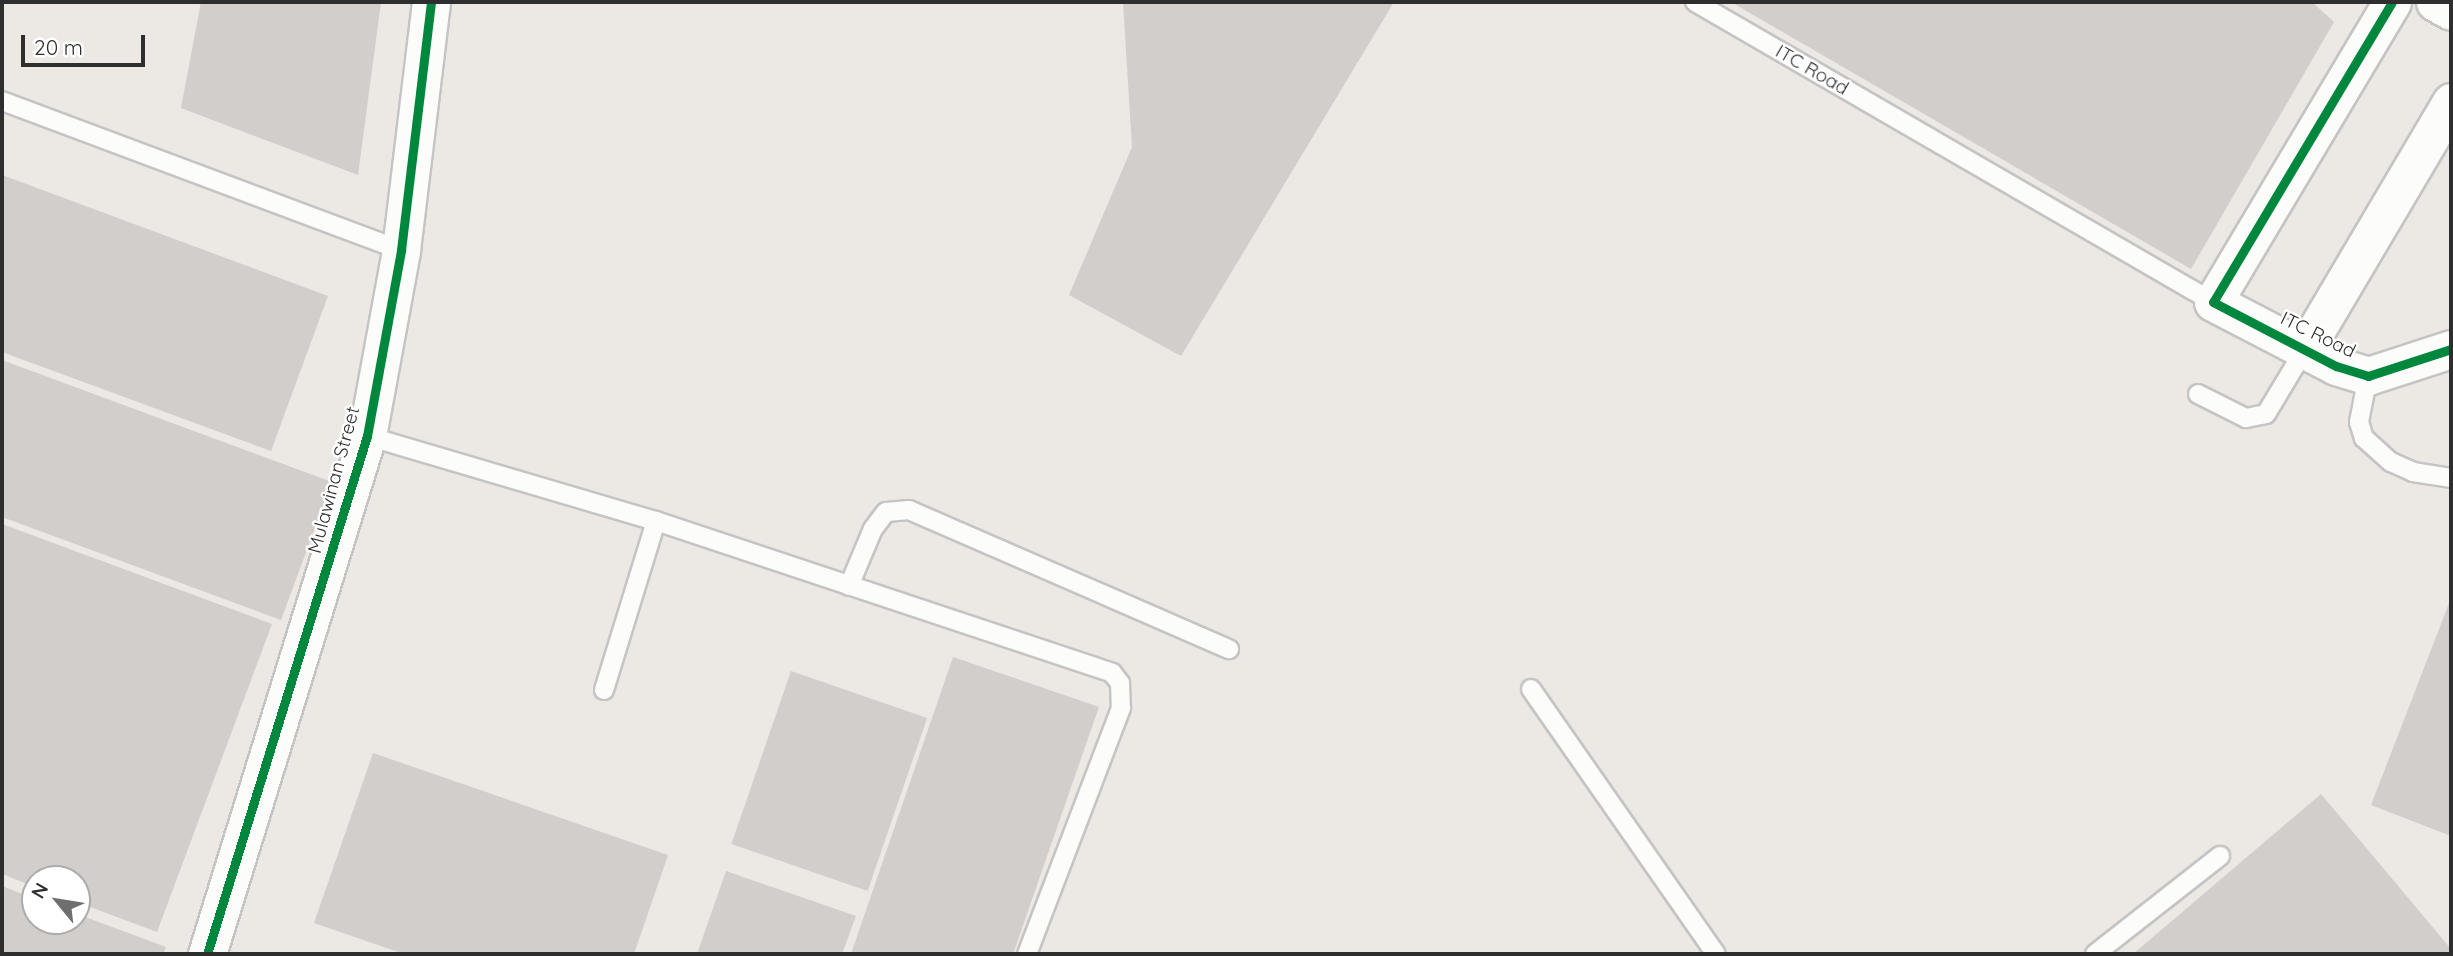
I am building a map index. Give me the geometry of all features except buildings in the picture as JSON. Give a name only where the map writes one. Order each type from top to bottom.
[{"type":"street","name":"Mulawinan Street","points":[[207,954],[367,436],[401,250],[431,2]]},
{"type":"street","points":[[2213,302],[2392,2]]},
{"type":"street","points":[[2435,2],[2451,11]]},
{"type":"street","points":[[2305,349],[2451,102]]},
{"type":"street","name":"ITC Road","points":[[2213,302],[2336,366],[2368,376],[2451,349]]},
{"type":"lane","name":"ITC Road","points":[[1695,2],[2213,302]]},
{"type":"lane","points":[[2,101],[401,250]]},
{"type":"lane","points":[[2198,394],[2246,418],[2266,414],[2305,349]]},
{"type":"lane","points":[[2368,376],[2359,422],[2364,438],[2391,462],[2413,472],[2451,478]]},
{"type":"lane","points":[[367,436],[656,521],[1112,673],[1120,683],[1121,708],[1027,954]]},
{"type":"lane","points":[[849,586],[873,529],[886,512],[909,510],[1229,649]]},
{"type":"lane","points":[[604,690],[656,521]]},
{"type":"lane","points":[[1531,689],[1716,954]]},
{"type":"lane","points":[[2095,954],[2220,856]]},
{"type":"cycle path","points":[[207,954],[367,436],[401,250],[431,2]]},
{"type":"cycle path","points":[[2392,2],[2213,302],[2336,366],[2368,376],[2451,349]]}]
